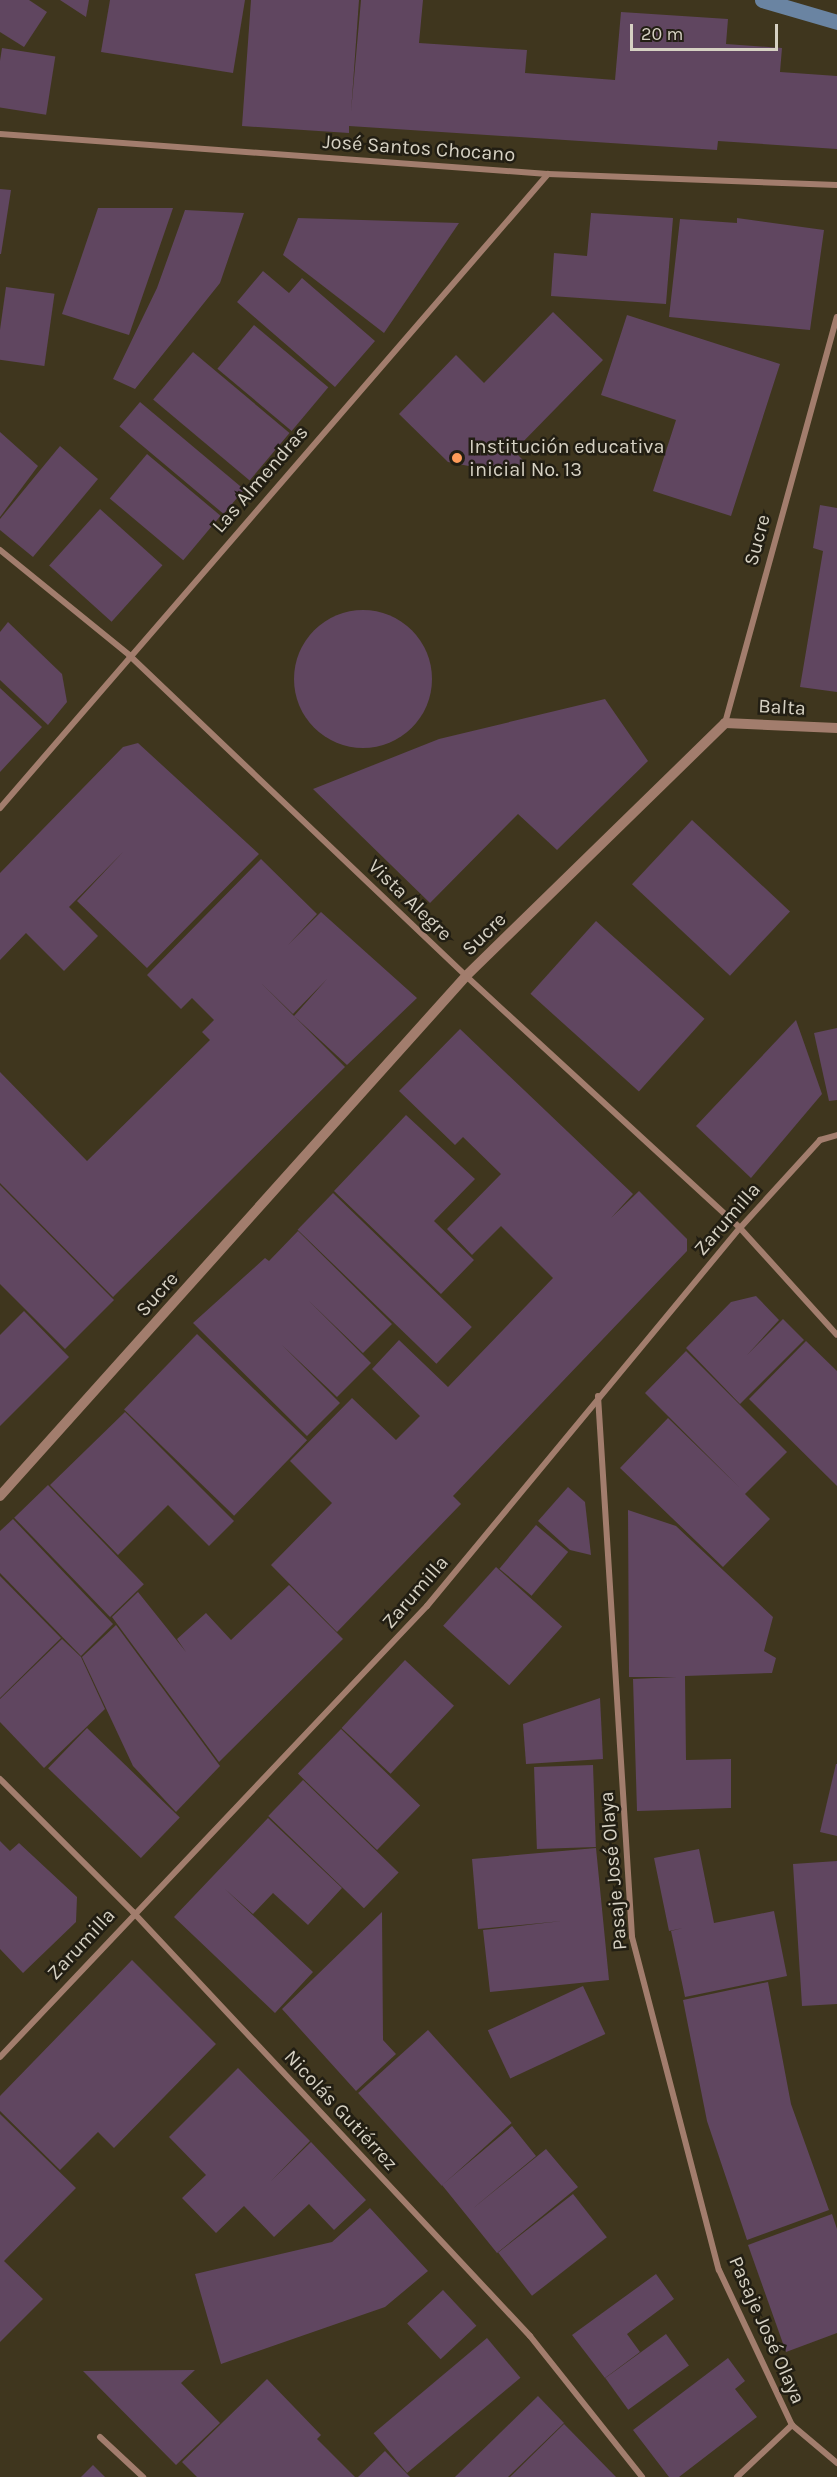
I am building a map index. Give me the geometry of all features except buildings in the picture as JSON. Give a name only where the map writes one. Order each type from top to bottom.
[{"type":"street","name":"José Santos Chocano","points":[[0,134],[548,174],[837,185]]},
{"type":"street","name":"Las Almendras","points":[[0,808],[129,655],[548,174]]},
{"type":"street","name":"Sucre","points":[[0,1496],[466,976],[725,723],[837,317]]},
{"type":"street","name":"Vista Alegre","points":[[0,550],[129,655],[466,976],[740,1228],[837,1335]]},
{"type":"street","name":"Balta","points":[[725,723],[837,728]]},
{"type":"street","name":"Zarumilla","points":[[0,2057],[133,1912],[427,1606],[598,1395],[740,1228],[820,1140],[837,1134]]},
{"type":"street","name":"Pasaje José Olaya","points":[[598,1395],[632,1937],[719,2270],[792,2425]]},
{"type":"street","name":"Nicolás Gutiérrez","points":[[0,1779],[133,1912],[530,2336],[642,2477]]},
{"type":"street","points":[[737,2477],[792,2425],[837,2463]]},
{"type":"street","points":[[100,2437],[143,2477]]},
{"type":"waterway","points":[[762,0],[837,22]]},
{"type":"place","name":"Institución educativa inicial No. 13","points":[[457,458]]}]
